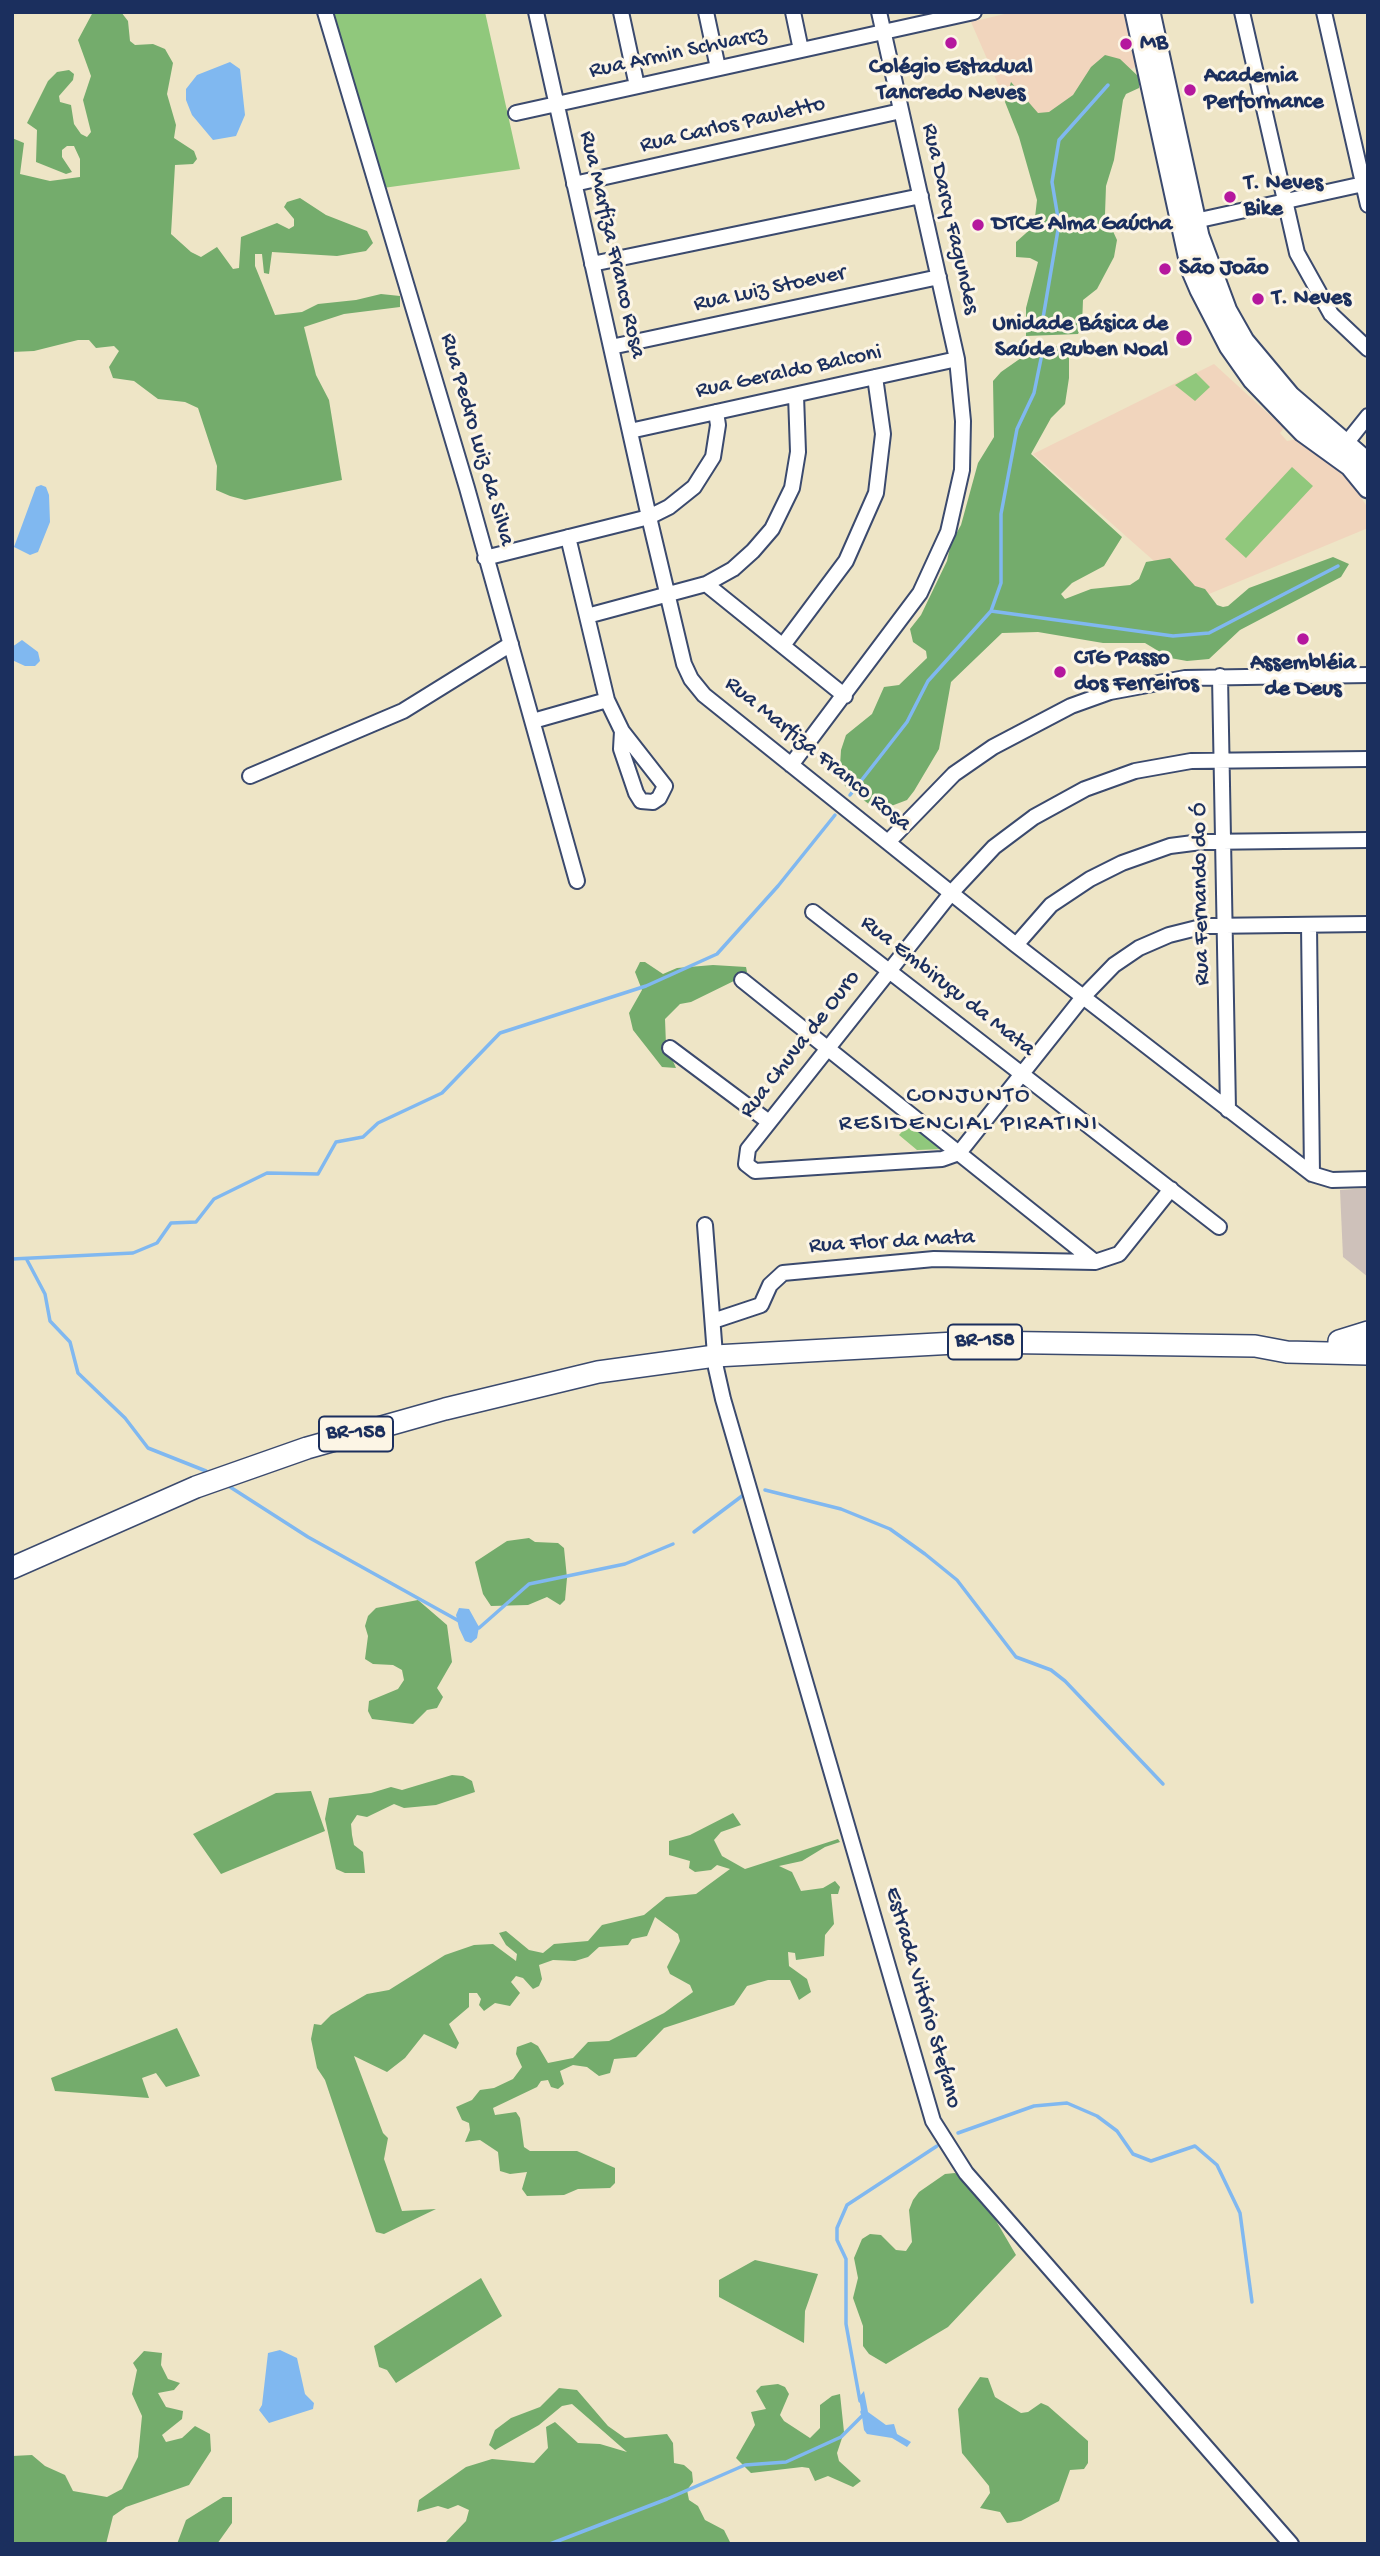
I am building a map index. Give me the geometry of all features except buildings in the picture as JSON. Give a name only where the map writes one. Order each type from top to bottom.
[{"type":"highway","points":[[1339,1341],[1368,1332]]},
{"type":"highway","name":"BR-158","points":[[12,1567],[196,1487],[307,1448],[514,1391],[598,1372],[715,1356],[974,1342],[1255,1346],[1287,1341],[1368,1342]]},
{"type":"highway","name":"BR-158","points":[[1255,1346],[1287,1352],[1368,1353]]},
{"type":"main road","points":[[1135,12],[1189,222],[1244,341],[1290,396],[1342,448],[1368,488]]},
{"type":"main road","points":[[1150,12],[1189,222]]},
{"type":"main road","points":[[1342,448],[1368,463]]},
{"type":"street","name":"Rua Pedro Luiz da Silva","points":[[325,12],[511,644],[577,881]]},
{"type":"street","name":"Rua Marfiza Franco Rosa","points":[[536,12],[649,517],[684,664],[691,679],[704,695],[1016,945],[1312,1174],[1332,1180],[1368,1179]]},
{"type":"street","points":[[621,12],[637,86]]},
{"type":"street","points":[[706,12],[718,68]]},
{"type":"street","points":[[793,12],[801,50]]},
{"type":"street","name":"Rua Darcy Fagundes","points":[[792,765],[920,593],[948,532],[962,470],[963,421],[957,359],[879,12]]},
{"type":"street","points":[[1242,12],[1297,254],[1331,314],[1368,349]]},
{"type":"street","points":[[1324,12],[1368,205]]},
{"type":"street","name":"Rua Armin Schvarcz","points":[[516,113],[968,13]]},
{"type":"street","name":"Rua Carlos Pauletto","points":[[575,184],[901,111]]},
{"type":"street","points":[[1189,222],[1364,184]]},
{"type":"street","points":[[592,264],[921,196]]},
{"type":"street","name":"Rua Luiz Stoever","points":[[611,347],[939,277]]},
{"type":"street","name":"Rua Geraldo Balconi","points":[[630,431],[957,359]]},
{"type":"street","points":[[784,643],[846,561],[876,493],[883,434],[875,377]]},
{"type":"street","points":[[587,616],[706,584],[733,569],[753,551],[772,529],[786,504],[798,452],[796,394]]},
{"type":"street","points":[[485,558],[649,517],[685,497],[705,472],[717,439],[716,412]]},
{"type":"street","points":[[1342,448],[1368,416]]},
{"type":"street","points":[[568,537],[607,700],[621,731],[636,745],[665,786],[660,798],[653,802],[640,801],[636,793],[621,749],[621,731]]},
{"type":"street","points":[[706,584],[784,643],[845,696]]},
{"type":"street","points":[[250,776],[403,711],[511,644]]},
{"type":"street","points":[[888,842],[954,774],[1017,733],[1071,706],[1110,692],[1185,678],[1368,675]]},
{"type":"street","name":"Rua Fernando do Ó","points":[[1220,676],[1228,1111]]},
{"type":"street","points":[[533,721],[607,700]]},
{"type":"street","name":"Rua Chuva de Ouro","points":[[959,1153],[942,1159],[755,1171],[746,1164],[747,1149],[952,892],[994,847],[1034,817],[1085,789],[1135,771],[1191,761],[1368,758]]},
{"type":"street","points":[[1016,945],[1051,905],[1122,863],[1170,846],[1224,842],[1368,840]]},
{"type":"street","name":"Rua Embiruçu da Mata","points":[[813,912],[1219,1227]]},
{"type":"street","points":[[1309,925],[1312,1174]]},
{"type":"street","points":[[959,1153],[1083,997],[1114,965],[1139,948],[1186,929],[1225,926],[1368,925]]},
{"type":"street","points":[[742,980],[1096,1262],[1119,1254],[1171,1189]]},
{"type":"street","points":[[670,1048],[769,1122]]},
{"type":"street","points":[[705,1225],[715,1356]]},
{"type":"street","name":"Rua Flor da Mata","points":[[713,1321],[761,1305],[776,1278],[797,1271],[934,1259],[1096,1262]]},
{"type":"street","name":"Estrada Vitório Stefano","points":[[715,1356],[723,1399],[933,2121],[966,2173],[1291,2544]]},
{"type":"shaded area","points":[[1013,12],[1126,12],[1137,66],[1018,130],[971,22]]},
{"type":"shaded area","points":[[1214,364],[1284,428],[1280,433],[1287,441],[1298,439],[1349,480],[1368,508],[1368,528],[1197,599],[1033,454]]},
{"type":"shaded area","points":[[1368,1188],[1368,1277],[1343,1257],[1340,1190]]},
{"type":"green space","points":[[93,12],[121,12],[128,21],[130,41],[135,45],[153,44],[165,49],[173,63],[167,94],[176,125],[174,138],[194,151],[197,159],[193,164],[175,165],[171,234],[191,252],[201,257],[217,247],[233,269],[239,268],[241,237],[277,223],[289,229],[294,226],[294,219],[284,207],[287,202],[300,198],[326,215],[367,231],[373,243],[366,251],[337,256],[272,252],[269,274],[264,273],[262,254],[255,254],[255,266],[275,315],[302,312],[318,304],[381,294],[400,296],[400,307],[344,314],[304,327],[316,375],[329,400],[342,480],[245,500],[230,496],[216,490],[217,466],[198,408],[185,402],[158,399],[134,381],[113,378],[109,367],[119,351],[114,346],[96,348],[89,340],[78,340],[34,351],[12,352],[12,138],[24,143],[20,174],[50,181],[80,177],[80,159],[74,146],[67,146],[62,150],[62,157],[72,172],[66,174],[36,162],[37,130],[27,123],[48,81],[57,72],[69,70],[74,74],[73,80],[59,96],[60,102],[71,105],[74,124],[81,134],[87,137],[91,132],[83,100],[91,76],[78,40]]},
{"type":"green space","points":[[331,12],[485,12],[520,169],[383,188]]},
{"type":"green space","points":[[1105,55],[1120,59],[1139,77],[1139,88],[1126,94],[1123,100],[1114,160],[1106,186],[1105,214],[1117,240],[1114,257],[1097,289],[1083,300],[1082,326],[1078,334],[1026,336],[1026,308],[1038,262],[1030,258],[1016,257],[1016,242],[1034,226],[1037,200],[1019,137],[1005,102],[1011,82],[1038,113],[1049,112],[1073,95],[1091,67]]},
{"type":"green space","points":[[1041,344],[1069,348],[1069,378],[1065,404],[1051,418],[1031,454],[1122,537],[1104,566],[1072,583],[1061,594],[1065,599],[1091,589],[1130,585],[1139,579],[1146,562],[1170,558],[1195,586],[1205,589],[1217,605],[1223,607],[1228,606],[1249,588],[1333,557],[1349,564],[1341,577],[1240,630],[1209,659],[1187,661],[1170,658],[1145,643],[1103,643],[1038,632],[1002,633],[951,682],[939,749],[914,791],[907,800],[878,811],[845,786],[840,766],[846,735],[872,714],[884,687],[899,685],[927,658],[926,651],[913,642],[910,629],[921,615],[947,561],[951,543],[961,525],[978,463],[994,437],[993,381],[1001,372]]},
{"type":"green space","points":[[1196,373],[1210,387],[1195,401],[1175,385]]},
{"type":"green space","points":[[1292,467],[1313,486],[1246,558],[1225,539]]},
{"type":"green space","points":[[640,962],[645,962],[663,974],[677,968],[713,965],[746,967],[747,972],[742,977],[691,1002],[680,1004],[665,1019],[666,1045],[676,1068],[662,1067],[633,1030],[629,1013],[642,990],[635,972]]},
{"type":"green space","points":[[911,1122],[944,1149],[917,1150],[899,1135]]},
{"type":"green space","points":[[529,1538],[535,1542],[558,1543],[564,1548],[567,1578],[565,1600],[560,1605],[547,1597],[528,1605],[491,1606],[483,1594],[475,1562],[507,1541]]},
{"type":"green space","points":[[418,1600],[447,1625],[452,1662],[437,1688],[443,1697],[437,1708],[427,1710],[413,1724],[372,1719],[368,1711],[369,1701],[398,1689],[404,1680],[402,1670],[393,1665],[373,1664],[365,1659],[368,1636],[365,1626],[368,1616],[376,1608]]},
{"type":"green space","points":[[452,1775],[463,1776],[472,1781],[475,1792],[436,1805],[404,1808],[394,1804],[367,1817],[357,1815],[351,1824],[352,1835],[354,1845],[363,1852],[365,1873],[345,1873],[336,1869],[325,1819],[329,1798],[371,1793],[391,1787],[402,1790]]},
{"type":"green space","points":[[311,1791],[325,1831],[221,1874],[193,1834],[276,1793]]},
{"type":"green space","points":[[733,1813],[741,1825],[721,1832],[714,1840],[722,1856],[745,1869],[838,1839],[840,1842],[825,1847],[802,1861],[779,1866],[792,1872],[801,1891],[823,1888],[835,1881],[840,1887],[838,1894],[831,1894],[834,1924],[825,1935],[824,1956],[796,1960],[795,1953],[788,1952],[789,1966],[807,1979],[811,1992],[799,2000],[790,1980],[768,1980],[747,1986],[734,2005],[664,2028],[636,2057],[614,2059],[610,2073],[599,2076],[587,2067],[573,2065],[560,2071],[564,2084],[558,2089],[551,2087],[548,2080],[541,2081],[537,2087],[493,2108],[495,2115],[516,2112],[520,2118],[524,2147],[530,2151],[577,2151],[615,2168],[615,2183],[610,2188],[578,2189],[564,2195],[527,2196],[522,2189],[527,2172],[510,2174],[500,2171],[498,2152],[480,2140],[465,2142],[470,2130],[469,2123],[462,2120],[456,2107],[472,2100],[480,2090],[494,2088],[513,2079],[522,2067],[516,2054],[517,2047],[531,2042],[538,2046],[548,2063],[573,2058],[588,2042],[609,2041],[664,2013],[693,1992],[690,1985],[670,1974],[667,1967],[680,1941],[678,1934],[655,1917],[647,1936],[632,1939],[628,1945],[599,1947],[588,1957],[575,1961],[553,1960],[539,1965],[542,1979],[539,1986],[533,1989],[523,1978],[516,1976],[511,1982],[520,1993],[510,2006],[495,2003],[484,2011],[479,2005],[481,1999],[477,1993],[469,1993],[469,2007],[449,2024],[459,2043],[456,2049],[424,2034],[405,2058],[387,2072],[354,2056],[383,2133],[388,2138],[384,2159],[402,2211],[436,2209],[384,2234],[376,2232],[325,2080],[317,2068],[311,2039],[314,2024],[321,2025],[331,2015],[367,1994],[389,1990],[445,1955],[474,1945],[493,1944],[516,1961],[517,1954],[506,1945],[499,1933],[506,1931],[529,1950],[543,1953],[554,1944],[588,1941],[602,1925],[644,1915],[666,1897],[696,1894],[730,1869],[717,1865],[711,1870],[695,1872],[689,1868],[690,1861],[669,1855],[669,1841],[690,1835]]},
{"type":"green space","points":[[177,2028],[200,2076],[166,2087],[156,2073],[142,2078],[149,2098],[55,2091],[51,2078]]},
{"type":"green space","points":[[955,2173],[964,2178],[995,2219],[1016,2255],[948,2327],[886,2364],[869,2354],[863,2346],[863,2326],[853,2298],[858,2278],[854,2258],[862,2239],[870,2234],[881,2235],[896,2250],[906,2251],[912,2242],[909,2210],[913,2200],[919,2192],[945,2174]]},
{"type":"green space","points":[[755,2260],[818,2274],[805,2311],[804,2343],[719,2297],[719,2280]]},
{"type":"green space","points":[[481,2278],[502,2316],[396,2383],[387,2370],[379,2367],[374,2346]]},
{"type":"green space","points":[[144,2351],[162,2353],[161,2365],[168,2379],[180,2383],[174,2390],[158,2393],[166,2407],[183,2411],[182,2419],[162,2435],[166,2442],[182,2438],[195,2426],[210,2434],[211,2451],[189,2485],[126,2507],[113,2516],[106,2544],[12,2544],[12,2456],[32,2455],[45,2466],[65,2475],[73,2491],[107,2497],[122,2489],[138,2457],[142,2416],[132,2394],[137,2370],[133,2363]]},
{"type":"green space","points":[[980,2377],[988,2378],[995,2397],[1021,2413],[1028,2412],[1041,2403],[1088,2441],[1088,2463],[1084,2469],[1070,2470],[1059,2501],[1021,2521],[1007,2523],[1000,2512],[980,2508],[990,2493],[989,2486],[962,2453],[958,2409]]},
{"type":"green space","points":[[778,2384],[785,2387],[789,2394],[780,2415],[784,2421],[810,2438],[820,2428],[820,2405],[832,2396],[840,2394],[844,2432],[837,2453],[839,2461],[861,2481],[853,2487],[828,2476],[815,2481],[809,2468],[802,2467],[751,2473],[736,2458],[755,2425],[751,2412],[766,2409],[756,2391],[761,2386]]},
{"type":"green space","points":[[559,2388],[577,2390],[608,2426],[625,2438],[667,2434],[673,2443],[674,2463],[684,2465],[692,2472],[693,2482],[687,2490],[689,2500],[698,2506],[705,2520],[724,2530],[731,2544],[444,2544],[466,2521],[469,2510],[458,2505],[448,2509],[438,2506],[417,2512],[419,2500],[466,2467],[492,2459],[534,2463],[548,2448],[546,2427],[555,2422],[578,2443],[600,2444],[627,2452],[572,2404],[562,2406],[539,2425],[495,2450],[489,2445],[495,2430],[511,2418],[540,2407]]},
{"type":"green space","points":[[223,2497],[232,2497],[232,2523],[217,2544],[177,2544],[186,2520]]},
{"type":"water","points":[[230,62],[240,69],[245,115],[236,136],[213,140],[192,115],[186,100],[186,89],[197,75]]},
{"type":"water","points":[[36,487],[46,487],[49,495],[50,522],[38,552],[30,555],[14,547]]},
{"type":"water","points":[[22,640],[38,652],[40,661],[35,666],[25,666],[12,660],[12,647]]},
{"type":"water","points":[[459,1608],[469,1609],[479,1627],[477,1638],[471,1643],[465,1641],[459,1628],[456,1615]]},
{"type":"water","points":[[280,2350],[297,2358],[305,2394],[314,2403],[313,2409],[269,2423],[259,2410],[262,2405],[268,2353]]},
{"type":"water","points":[[864,2391],[868,2412],[886,2425],[894,2424],[897,2434],[911,2442],[907,2447],[892,2438],[867,2434],[859,2397]]},
{"type":"waterway","points":[[1042,324],[1059,224],[1052,182],[1059,140],[1108,85]]},
{"type":"waterway","points":[[850,795],[907,722],[928,681],[991,611],[1001,583],[1001,514],[1017,429],[1034,393],[1043,349]]},
{"type":"waterway","points":[[991,611],[1173,636],[1209,633],[1338,566]]},
{"type":"waterway","points":[[12,1259],[133,1253],[157,1243],[171,1223],[196,1222],[214,1199],[267,1173],[318,1174],[336,1142],[363,1137],[378,1123],[442,1093],[500,1033],[646,986],[717,954],[778,886],[835,815]]},
{"type":"waterway","points":[[27,1260],[45,1294],[50,1321],[70,1342],[78,1373],[125,1418],[148,1448],[206,1471]]},
{"type":"waterway","points":[[227,1485],[308,1537],[459,1621]]},
{"type":"waterway","points":[[765,1490],[841,1509],[890,1529],[925,1554],[957,1580],[1016,1657],[1051,1670],[1065,1681],[1163,1784]]},
{"type":"waterway","points":[[694,1532],[746,1493]]},
{"type":"waterway","points":[[476,1627],[479,1628],[529,1584],[625,1564],[673,1544]]},
{"type":"waterway","points":[[958,2133],[1034,2106],[1067,2103],[1097,2116],[1117,2131],[1133,2154],[1151,2161],[1195,2146],[1217,2165],[1240,2213],[1252,2302]]},
{"type":"waterway","points":[[860,2401],[846,2324],[846,2259],[837,2240],[837,2228],[847,2205],[937,2146]]},
{"type":"waterway","points":[[550,2544],[667,2499],[745,2465],[786,2462],[841,2437],[863,2415],[862,2412]]},
{"type":"place","name":"Colégio Estadual Tancredo Neves","points":[[951,43]]},
{"type":"place","name":"MB","points":[[1126,44]]},
{"type":"place","name":"Academia Performance","points":[[1190,90]]},
{"type":"place","name":"T. Neves Bike","points":[[1230,197]]},
{"type":"place","name":"DTCE Alma Gaúcha","points":[[978,225]]},
{"type":"place","name":"São João","points":[[1165,269]]},
{"type":"place","name":"T. Neves","points":[[1258,299]]},
{"type":"place","name":"Unidade Básica de Saúde Ruben Noal","points":[[1184,338]]},
{"type":"place","name":"Assembléia de Deus","points":[[1303,639]]},
{"type":"place","name":"CTG Passo dos Ferreiros","points":[[1060,672]]},
{"type":"district","name":"CONJUNTO RESIDENCIAL PIRATINI","points":[[969,1111]]}]
